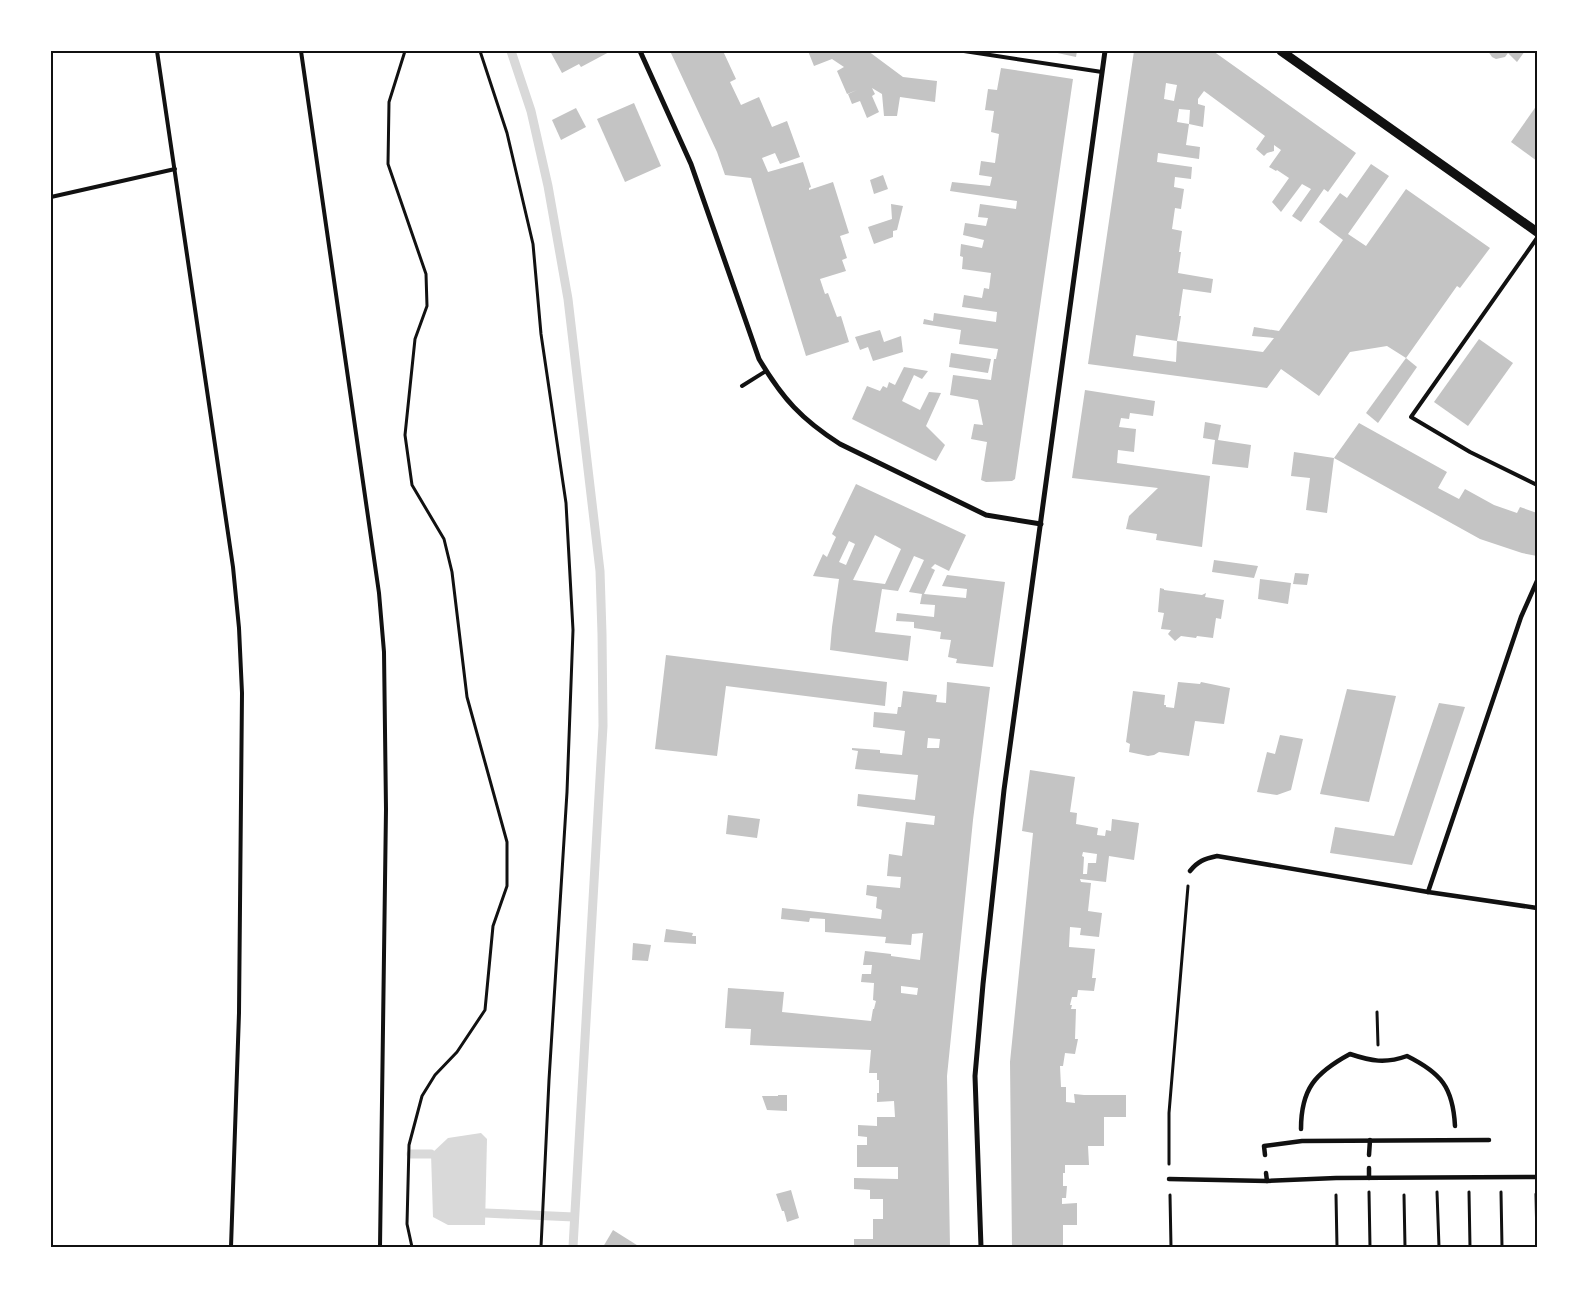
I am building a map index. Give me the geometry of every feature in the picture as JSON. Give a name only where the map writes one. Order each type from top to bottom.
[{"type":"street","points":[[640,51],[691,164],[759,359],[775,385],[795,410],[818,430],[840,444],[986,515],[1041,524]]},
{"type":"street","points":[[981,1247],[976,1057],[1004,790],[1105,51]]},
{"type":"street","points":[[1281,51],[1537,232]]},
{"type":"street","points":[[1428,892],[1521,617],[1537,580]]},
{"type":"street","points":[[1190,871],[1196,864],[1217,856],[1428,892],[1537,908]]},
{"type":"street","points":[[1301,1129],[1301,1114],[1305,1095],[1315,1078],[1331,1064],[1350,1054],[1367,1060],[1378,1061],[1396,1060],[1407,1056],[1434,1072],[1446,1086],[1452,1100],[1455,1126]]},
{"type":"street","points":[[1264,1155],[1264,1146],[1302,1140],[1489,1140]]},
{"type":"street","points":[[1369,1155],[1370,1140]]},
{"type":"street","points":[[1369,1168],[1369,1178]]},
{"type":"street","points":[[1266,1173],[1267,1181]]},
{"type":"street","points":[[1170,1179],[1267,1181],[1336,1178],[1536,1177]]},
{"type":"lane","points":[[157,51],[233,567],[239,628],[242,694],[239,1013],[231,1247]]},
{"type":"lane","points":[[302,51],[380,593],[384,652],[386,809],[380,1247]]},
{"type":"lane","points":[[964,51],[1102,72]]},
{"type":"lane","points":[[51,196],[175,169]]},
{"type":"lane","points":[[1537,238],[1411,418],[1470,452],[1537,485]]},
{"type":"lane","points":[[742,386],[766,371]]},
{"type":"path","points":[[405,51],[389,102],[388,164],[426,274],[427,306],[415,339],[405,435],[412,486],[444,538],[452,572],[468,697],[508,842],[507,886],[493,926],[485,1010],[457,1052],[435,1075],[422,1096],[409,1144],[407,1224],[412,1247]]},
{"type":"path","points":[[480,51],[507,133],[533,244],[542,334],[566,503],[573,630],[567,782],[541,1247]]},
{"type":"path","points":[[1170,1247],[1169,1113],[1190,871]]},
{"type":"path","points":[[1377,1012],[1378,1061]]},
{"type":"path","points":[[1536,1177],[1537,1241]]},
{"type":"path","points":[[1336,1178],[1337,1247]]},
{"type":"path","points":[[1369,1178],[1370,1247]]},
{"type":"path","points":[[1437,1178],[1439,1247]]},
{"type":"path","points":[[1469,1178],[1470,1247]]},
{"type":"path","points":[[1501,1178],[1502,1247]]},
{"type":"path","points":[[1404,1179],[1405,1247]]},
{"type":"shaded area","points":[[481,1133],[487,1139],[485,1225],[448,1225],[433,1217],[431,1154],[448,1138]]},
{"type":"building","points":[[550,51],[611,51],[581,67],[579,64],[562,73]]},
{"type":"building","points":[[670,51],[723,51],[736,79],[730,82],[741,105],[759,97],[772,127],[787,121],[800,157],[780,164],[775,153],[762,158],[768,172],[803,162],[811,187],[809,190],[833,182],[849,233],[840,236],[847,258],[842,260],[846,271],[820,279],[825,294],[828,293],[837,317],[841,316],[849,342],[806,356],[751,178],[725,175],[717,152]]},
{"type":"building","points":[[808,51],[868,51],[903,77],[937,81],[935,102],[900,97],[897,116],[884,116],[882,94],[872,88],[875,94],[872,96],[879,112],[867,118],[860,101],[852,104],[848,94],[857,90],[847,94],[837,71],[844,67],[832,59],[814,66]]},
{"type":"building","points":[[1048,51],[1077,51],[1076,57]]},
{"type":"building","points":[[1134,51],[1213,51],[1356,153],[1328,192],[1324,189],[1301,222],[1292,216],[1311,189],[1302,184],[1281,212],[1272,202],[1289,178],[1269,167],[1281,150],[1274,145],[1274,151],[1264,156],[1256,149],[1265,136],[1204,91],[1198,99],[1198,104],[1205,106],[1203,127],[1189,124],[1186,145],[1200,147],[1199,159],[1158,153],[1157,162],[1192,167],[1191,179],[1175,177],[1174,187],[1184,189],[1181,209],[1175,208],[1172,229],[1182,231],[1178,273],[1213,279],[1211,293],[1183,289],[1177,341],[1263,352],[1274,338],[1252,336],[1254,327],[1279,331],[1343,240],[1319,222],[1340,193],[1347,198],[1371,164],[1389,176],[1348,234],[1366,246],[1406,189],[1490,248],[1460,288],[1457,286],[1406,358],[1387,346],[1350,352],[1319,396],[1281,369],[1267,388],[1088,364]],"holes":[[[1166,83],[1177,85],[1174,101],[1164,99]],[[1179,109],[1190,110],[1189,124],[1177,122]],[[1136,335],[1177,341],[1176,362],[1133,356]]]},
{"type":"building","points":[[1488,51],[1525,51],[1517,62],[1508,53],[1505,57],[1496,59]]},
{"type":"building","points":[[1001,68],[1073,79],[1015,479],[1012,481],[986,482],[981,480],[987,442],[971,439],[974,424],[983,425],[978,400],[950,395],[953,375],[991,380],[994,359],[996,359],[998,349],[959,344],[961,330],[923,324],[924,319],[933,321],[934,313],[996,322],[997,312],[962,307],[964,295],[982,298],[984,288],[989,289],[991,273],[962,269],[961,244],[982,248],[984,240],[963,235],[965,223],[986,226],[988,218],[978,217],[980,204],[1016,209],[1017,201],[950,191],[952,182],[990,186],[992,177],[979,175],[981,161],[995,163],[999,134],[991,132],[994,111],[985,110],[988,89],[997,90]]},
{"type":"building","points":[[634,103],[661,166],[625,182],[597,119]]},
{"type":"building","points":[[1537,105],[1537,161],[1511,142]]},
{"type":"building","points":[[576,108],[586,127],[561,140],[552,120]]},
{"type":"building","points":[[883,175],[888,189],[874,194],[870,180]]},
{"type":"building","points":[[891,204],[903,206],[897,230],[893,231],[893,237],[874,244],[868,227],[892,219]]},
{"type":"building","points":[[880,330],[884,342],[901,336],[903,352],[873,361],[868,347],[860,350],[855,337]]},
{"type":"building","points":[[1479,339],[1513,363],[1468,426],[1434,402]]},
{"type":"building","points":[[951,353],[991,359],[988,373],[949,367]]},
{"type":"building","points":[[1406,358],[1417,367],[1378,423],[1366,413]]},
{"type":"building","points":[[904,367],[928,371],[922,379],[914,375],[902,401],[920,410],[929,392],[941,393],[926,426],[945,445],[936,461],[852,419],[867,386],[880,391],[883,386],[887,388],[889,382],[895,385]]},
{"type":"building","points":[[1085,390],[1155,401],[1153,416],[1130,413],[1129,419],[1121,418],[1119,427],[1136,429],[1134,452],[1118,450],[1117,463],[1210,476],[1202,547],[1156,540],[1157,534],[1126,529],[1129,516],[1158,488],[1072,478]]},
{"type":"building","points":[[1205,422],[1221,425],[1218,440],[1251,445],[1248,468],[1212,464],[1215,440],[1203,438]]},
{"type":"building","points":[[1359,423],[1447,472],[1438,488],[1459,499],[1465,489],[1494,505],[1517,513],[1520,507],[1537,513],[1537,556],[1480,539],[1334,458]]},
{"type":"building","points":[[1294,452],[1334,458],[1327,513],[1306,510],[1310,478],[1291,476]]},
{"type":"building","points":[[856,484],[966,535],[949,571],[935,564],[931,568],[935,570],[924,594],[966,598],[967,589],[942,586],[947,575],[1005,582],[993,667],[956,663],[957,659],[948,657],[951,640],[940,639],[941,632],[914,628],[914,622],[896,621],[897,613],[934,617],[935,605],[920,604],[922,594],[909,592],[924,560],[914,556],[898,591],[882,589],[875,632],[911,636],[908,661],[830,650],[839,579],[813,576],[823,554],[827,557],[836,537],[832,534]],"holes":[[[875,535],[901,549],[885,584],[853,580]],[[849,541],[855,544],[846,565],[839,562]]]},
{"type":"building","points":[[1214,560],[1258,566],[1254,578],[1212,572]]},
{"type":"building","points":[[1295,573],[1309,574],[1307,585],[1293,584]]},
{"type":"building","points":[[1260,579],[1291,583],[1288,604],[1258,599]]},
{"type":"building","points":[[1160,588],[1202,595],[1206,593],[1205,597],[1224,600],[1221,619],[1216,618],[1213,638],[1181,636],[1175,641],[1168,634],[1171,630],[1161,629],[1164,613],[1158,612]]},
{"type":"building","points":[[666,655],[887,682],[885,706],[726,686],[717,756],[655,749]]},
{"type":"building","points":[[947,682],[990,687],[973,820],[947,1076],[950,1247],[854,1247],[854,1239],[873,1239],[873,1219],[883,1219],[883,1199],[870,1199],[870,1190],[854,1189],[854,1178],[898,1179],[898,1167],[857,1167],[857,1145],[867,1145],[867,1137],[858,1136],[858,1125],[877,1126],[877,1117],[895,1117],[894,1101],[877,1102],[879,1080],[877,1080],[877,1073],[869,1073],[871,1050],[750,1045],[751,1029],[725,1028],[728,988],[784,992],[782,1012],[871,1021],[876,1001],[873,1000],[874,983],[861,982],[862,974],[871,974],[872,965],[863,965],[865,951],[920,960],[923,933],[912,934],[911,945],[885,943],[886,937],[825,932],[825,919],[810,918],[809,922],[781,919],[782,908],[881,919],[882,910],[876,908],[877,897],[866,895],[867,885],[900,888],[901,877],[887,876],[889,854],[902,856],[906,822],[934,825],[935,816],[857,806],[858,794],[915,800],[918,775],[855,769],[858,751],[852,750],[852,748],[880,750],[880,753],[902,755],[905,731],[873,727],[874,712],[897,714],[898,707],[901,707],[903,691],[937,695],[936,702],[946,703]],"holes":[[[928,738],[940,739],[939,748],[927,748]],[[901,986],[918,988],[917,995],[901,993]]]},
{"type":"building","points":[[1178,682],[1200,684],[1201,682],[1230,688],[1224,724],[1195,721],[1189,756],[1159,752],[1148,756],[1129,752],[1130,744],[1126,742],[1133,691],[1165,695],[1164,705],[1174,708]]},
{"type":"building","points":[[1347,689],[1396,696],[1369,802],[1320,794]]},
{"type":"building","points":[[1439,703],[1465,707],[1412,865],[1330,853],[1335,827],[1394,836]]},
{"type":"building","points":[[1280,735],[1303,739],[1291,790],[1277,795],[1257,792],[1267,752],[1275,754]]},
{"type":"building","points":[[1030,770],[1075,777],[1070,812],[1077,813],[1076,824],[1098,828],[1097,835],[1105,836],[1106,830],[1111,831],[1112,819],[1139,823],[1134,860],[1109,856],[1106,882],[1080,879],[1081,882],[1091,883],[1088,911],[1102,913],[1099,937],[1080,935],[1081,928],[1070,927],[1069,947],[1095,949],[1092,978],[1096,978],[1094,991],[1078,990],[1077,997],[1072,997],[1070,1005],[1072,1005],[1071,1009],[1076,1009],[1075,1039],[1078,1039],[1075,1054],[1065,1053],[1063,1066],[1060,1066],[1061,1087],[1066,1087],[1066,1102],[1075,1103],[1074,1094],[1126,1095],[1126,1117],[1104,1117],[1104,1146],[1088,1146],[1089,1165],[1065,1165],[1063,1186],[1067,1186],[1066,1198],[1062,1198],[1062,1204],[1077,1203],[1077,1225],[1063,1225],[1063,1247],[1012,1247],[1010,1062],[1033,833],[1022,831]],"holes":[[[1083,852],[1097,854],[1096,863],[1088,863],[1087,874],[1083,874]]]},
{"type":"building","points":[[728,815],[760,819],[757,838],[726,834]]},
{"type":"building","points":[[666,929],[693,933],[692,936],[696,936],[696,944],[664,942]]},
{"type":"building","points":[[633,943],[651,945],[648,961],[632,960]]},
{"type":"building","points":[[787,1095],[787,1111],[767,1110],[762,1096]]},
{"type":"building","points":[[791,1190],[799,1218],[787,1222],[776,1194]]},
{"type":"building","points":[[613,1230],[640,1247],[603,1247]]},
{"type":"waterway","points":[[511,51],[531,111],[548,186],[568,299],[600,571],[603,726],[573,1247]]},
{"type":"waterway","points":[[411,1154],[431,1154]]},
{"type":"waterway","points":[[485,1213],[574,1217]]}]
